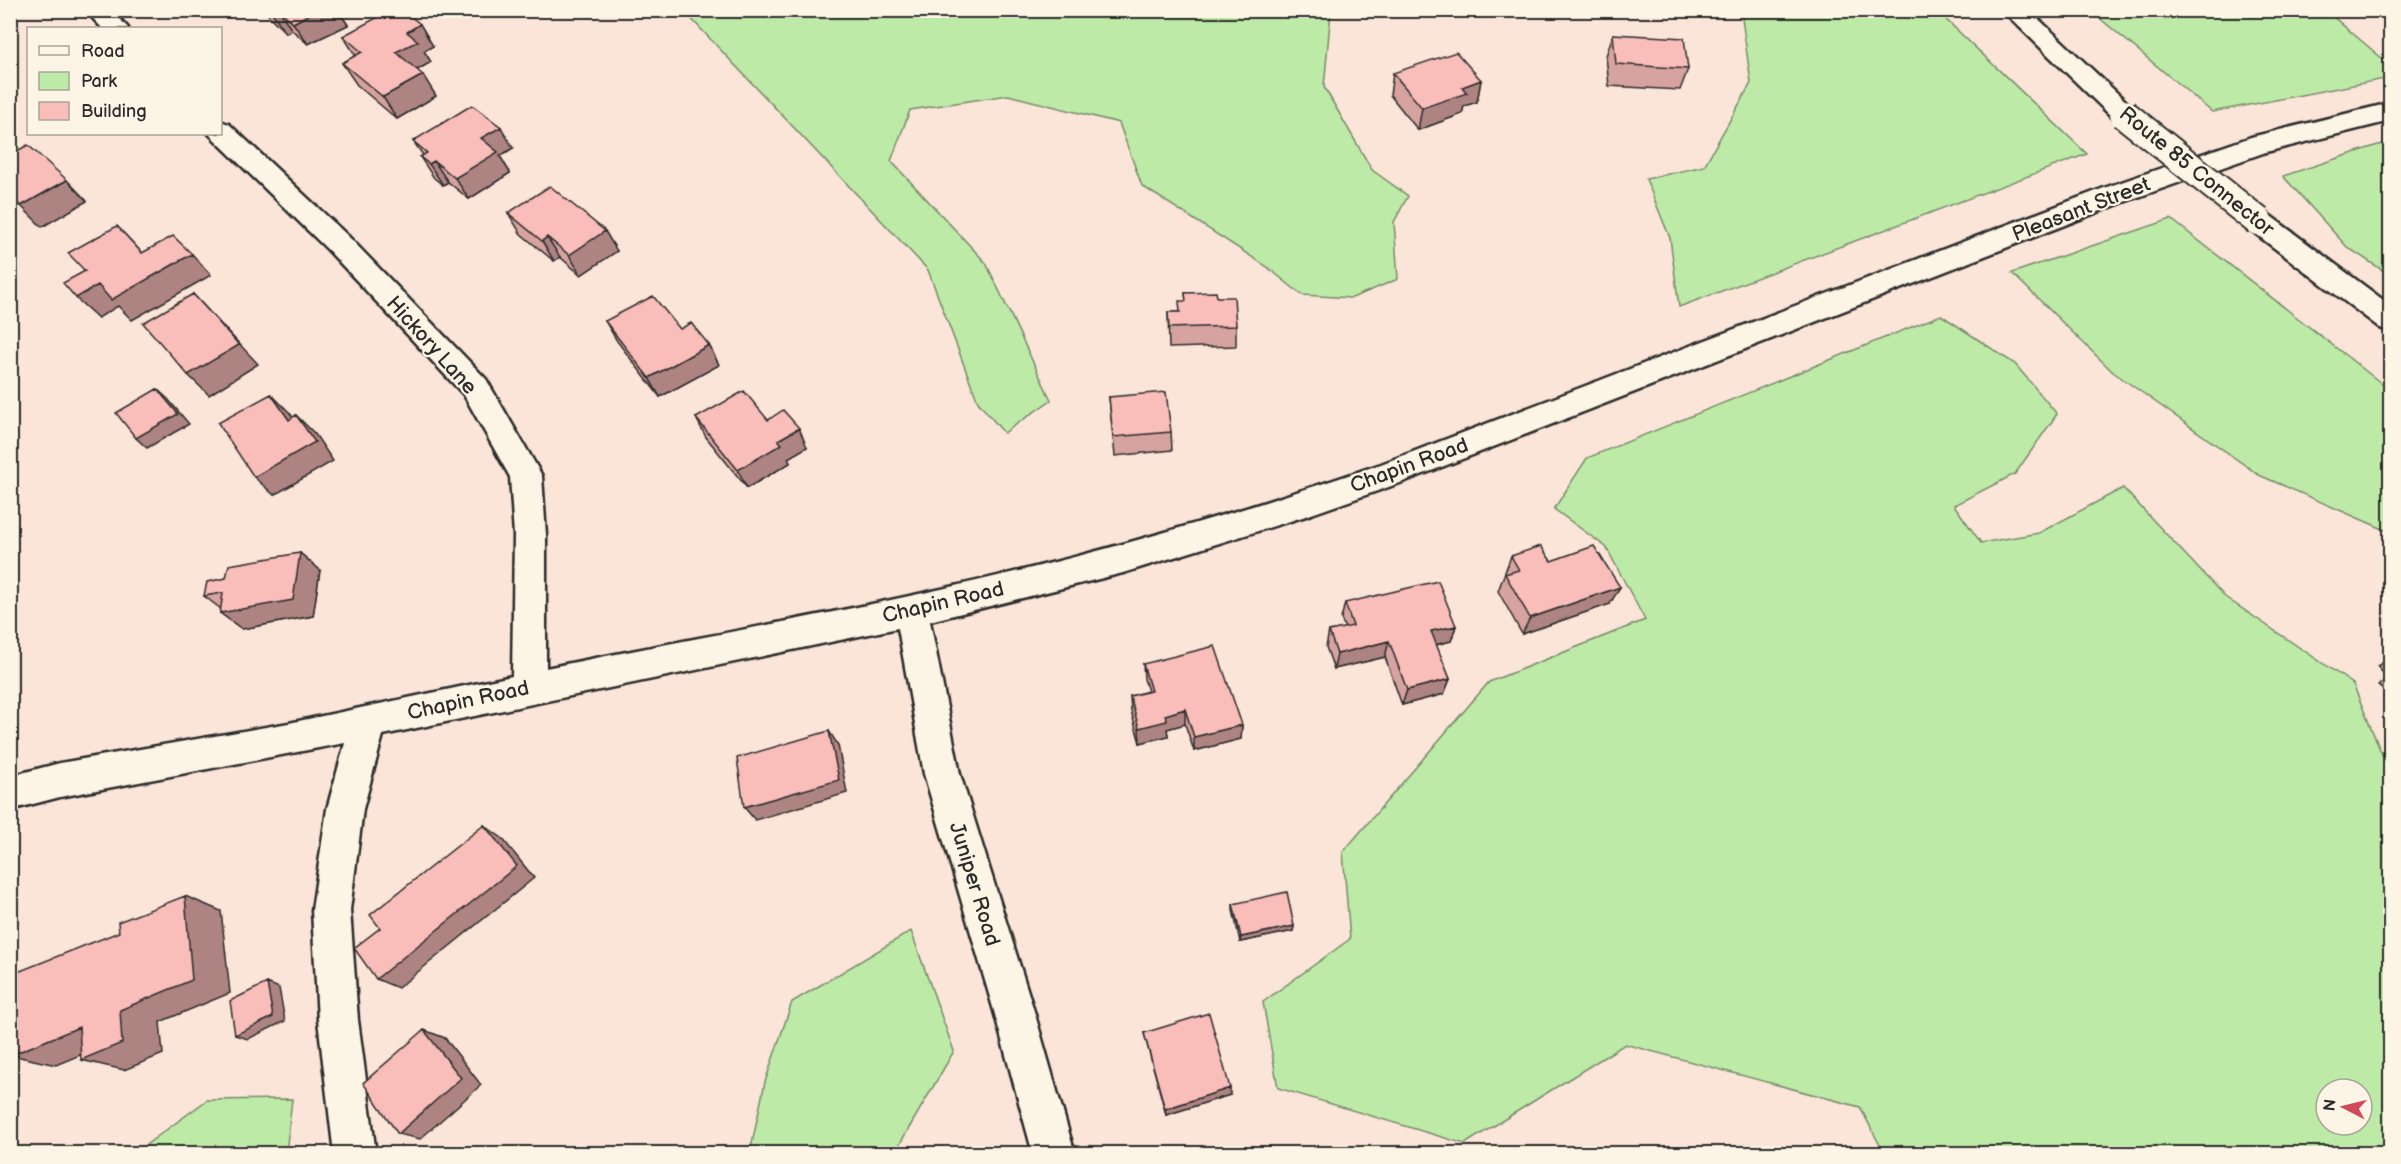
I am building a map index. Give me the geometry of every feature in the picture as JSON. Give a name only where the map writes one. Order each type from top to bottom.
[{"type":"street","points":[[97,10],[115,27]]},
{"type":"street","name":"Route 85 Connector","points":[[2014,10],[2124,114],[2258,221],[2391,320]]},
{"type":"street","name":"Pleasant Street","points":[[1845,299],[2114,195],[2260,144],[2391,112]]},
{"type":"street","name":"Hickory Lane","points":[[222,132],[338,243],[475,387],[526,476],[530,535],[529,687]]},
{"type":"street","name":"Chapin Road","points":[[10,793],[60,780],[289,739],[529,687],[911,610],[1123,559],[1306,503],[1434,457],[1845,299]]},
{"type":"street","name":"Juniper Road","points":[[911,610],[942,774],[1014,1011],[1054,1154]]},
{"type":"street","points":[[355,1154],[338,1020],[331,910],[345,809],[369,722]]},
{"type":"green space","points":[[684,11],[1331,11],[1324,87],[1372,170],[1408,196],[1394,222],[1398,279],[1352,298],[1302,295],[1266,266],[1142,186],[1119,123],[1008,95],[910,110],[891,161],[986,263],[1051,400],[1004,433],[978,402],[928,270]]},
{"type":"green space","points":[[1741,11],[1937,11],[2087,154],[1679,307],[1670,238],[1646,179],[1704,166],[1751,83]]},
{"type":"green space","points":[[2091,11],[2321,11],[2332,16],[2390,65],[2390,78],[2212,112]]},
{"type":"green space","points":[[2390,143],[2390,275],[2347,247],[2283,176]]},
{"type":"green space","points":[[2171,219],[2390,390],[2390,532],[2259,475],[2113,372],[2012,273]]},
{"type":"green space","points":[[1941,315],[2015,364],[2057,414],[2015,474],[1954,505],[1981,543],[2039,533],[2123,488],[2225,597],[2353,684],[2390,774],[2390,1153],[1884,1153],[1860,1107],[1625,1044],[1465,1144],[1278,1088],[1263,1002],[1350,939],[1343,852],[1489,682],[1645,620],[1606,547],[1554,509],[1587,458]]},
{"type":"green space","points":[[911,931],[954,1051],[893,1154],[750,1153],[765,1082],[792,1002]]},
{"type":"green space","points":[[292,1099],[286,1153],[135,1153],[207,1100]]},
{"type":"building","points":[[280,10],[317,10],[293,23]]},
{"type":"building","points":[[391,10],[403,10],[420,24],[407,32],[418,41],[396,52],[423,75],[383,97],[342,63],[362,52],[343,36]]},
{"type":"building","points":[[1613,34],[1684,38],[1688,69],[1616,64]]},
{"type":"building","points":[[1456,52],[1481,80],[1462,87],[1467,93],[1422,108],[1393,73]]},
{"type":"building","points":[[472,105],[501,127],[481,138],[498,152],[455,178],[434,161],[429,164],[420,157],[427,153],[413,141]]},
{"type":"building","points":[[28,145],[67,180],[21,206],[10,196],[10,155]]},
{"type":"building","points":[[550,186],[605,231],[569,255],[547,237],[542,241],[508,213]]},
{"type":"building","points":[[117,226],[142,253],[173,236],[192,254],[111,300],[98,285],[76,298],[63,283],[85,271],[68,253]]},
{"type":"building","points":[[1216,292],[1217,297],[1234,297],[1236,326],[1169,328],[1168,312],[1180,312],[1179,301],[1186,301],[1185,293]]},
{"type":"building","points":[[193,294],[239,345],[188,375],[143,323]]},
{"type":"building","points":[[653,296],[680,329],[691,323],[709,345],[649,378],[605,321]]},
{"type":"building","points":[[157,389],[178,414],[136,438],[116,413]]},
{"type":"building","points":[[744,391],[768,420],[783,410],[799,428],[778,440],[782,444],[738,470],[696,418]]},
{"type":"building","points":[[1166,392],[1171,432],[1113,437],[1109,397]]},
{"type":"building","points":[[271,394],[289,420],[296,415],[315,442],[254,477],[218,423]]},
{"type":"building","points":[[1541,546],[1551,561],[1594,546],[1620,587],[1530,618],[1505,574],[1519,570],[1511,556]]},
{"type":"building","points":[[300,553],[293,600],[220,613],[223,593],[204,596],[207,582],[226,578],[229,565]]},
{"type":"building","points":[[1438,581],[1456,626],[1431,631],[1450,679],[1407,690],[1389,641],[1337,654],[1329,631],[1353,626],[1345,603]]},
{"type":"building","points":[[1215,646],[1242,725],[1194,737],[1185,709],[1165,715],[1167,721],[1139,728],[1130,696],[1151,691],[1143,664]]},
{"type":"building","points":[[829,731],[839,780],[744,807],[737,758]]},
{"type":"building","points":[[484,825],[517,866],[376,979],[354,948],[380,928],[370,915]]},
{"type":"building","points":[[1287,892],[1294,926],[1241,937],[1233,904]]},
{"type":"building","points":[[185,896],[192,980],[120,1010],[122,1043],[81,1060],[79,1027],[11,1055],[10,975],[119,932],[118,922]]},
{"type":"building","points":[[267,983],[273,1017],[235,1035],[230,1001]]},
{"type":"building","points":[[1209,1013],[1230,1088],[1165,1109],[1144,1033]]},
{"type":"building","points":[[424,1030],[461,1078],[398,1134],[363,1083]]}]
